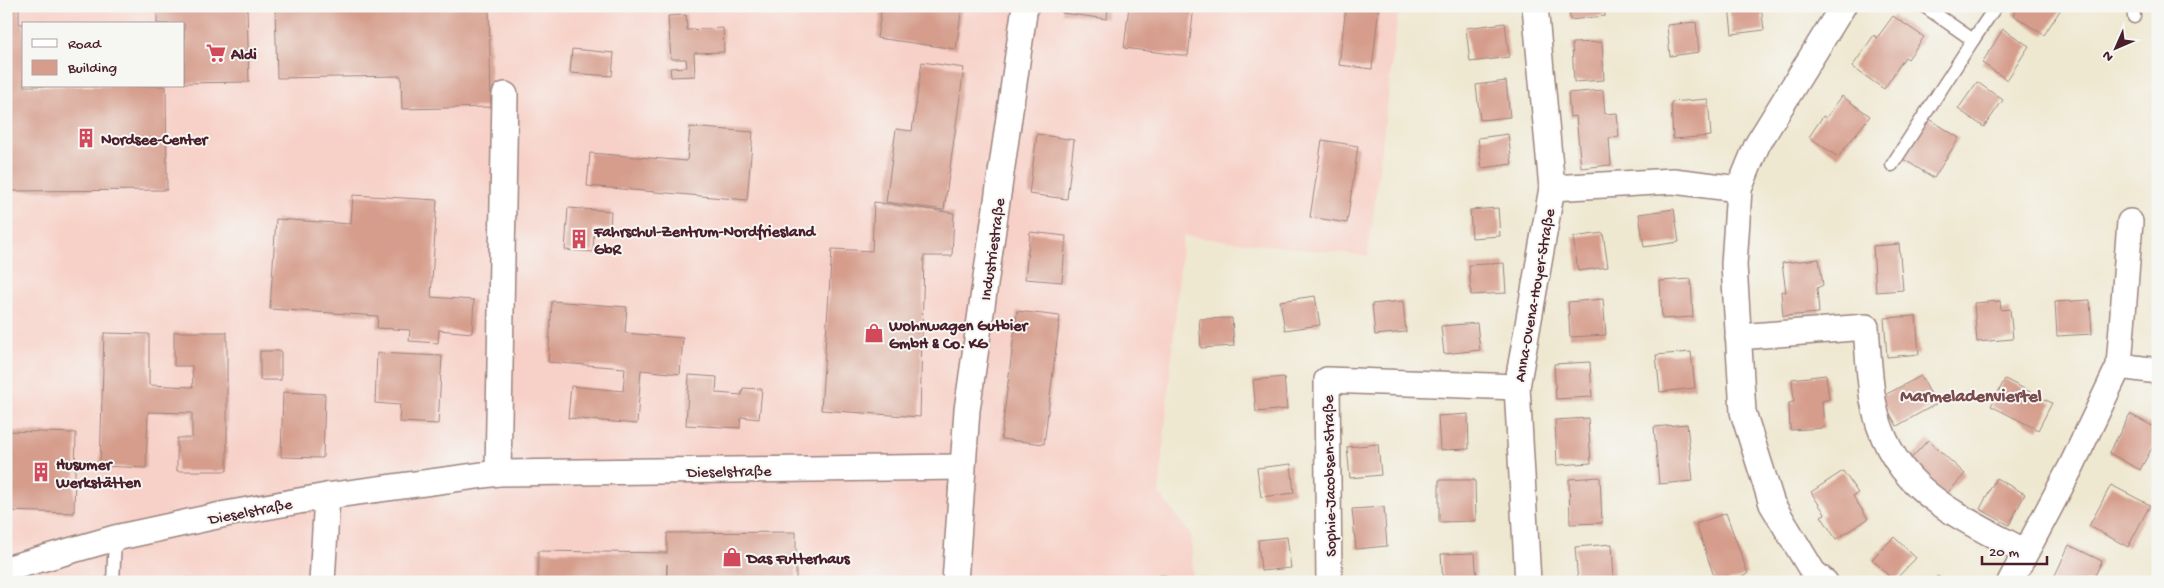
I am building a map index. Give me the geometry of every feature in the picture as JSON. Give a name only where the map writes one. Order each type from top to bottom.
[{"type":"street","name":"Industriestraße","points":[[955,582],[961,467],[967,410],[1025,6]]},
{"type":"street","name":"Anna-Ovena-Hoyer-Straße","points":[[1528,582],[1517,388],[1552,188],[1535,6]]},
{"type":"street","points":[[1825,582],[1813,572],[1772,504],[1743,412],[1734,265],[1739,189],[1756,145],[1843,6]]},
{"type":"street","points":[[498,473],[505,95]]},
{"type":"street","name":"Anna-Ovena-Hoyer-Straße","points":[[1552,188],[1673,181],[1739,189]]},
{"type":"street","points":[[2010,582],[2071,467],[2119,366],[2130,222]]},
{"type":"street","points":[[1738,337],[1866,327],[1873,401],[1887,446],[1913,483],[1948,511],[2026,552]]},
{"type":"street","points":[[2119,366],[2158,371]]},
{"type":"street","name":"Sophie-Jacobsen-Straße","points":[[1329,582],[1327,380],[1517,388]]},
{"type":"street","name":"Dieselstraße","points":[[6,569],[116,538],[226,514],[327,496],[498,473],[961,467]]},
{"type":"street","points":[[322,582],[327,496]]},
{"type":"lane","points":[[1924,6],[1973,40]]},
{"type":"lane","points":[[1892,165],[1996,6]]},
{"type":"lane","points":[[113,582],[116,538]]},
{"type":"shaded area","points":[[6,6],[1399,6],[1368,256],[1183,236],[1159,493],[1191,535],[1193,582],[6,582]]},
{"type":"building","name":"Nordsee-Center","points":[[6,6],[19,6],[19,24],[22,24],[22,88],[166,88],[167,190],[6,191]]},
{"type":"building","name":"Aldi","points":[[157,6],[247,6],[249,82],[185,83],[185,22],[157,22]]},
{"type":"building","points":[[275,6],[489,6],[491,107],[402,109],[401,76],[277,78]]},
{"type":"building","points":[[882,6],[962,6],[956,49],[877,38]]},
{"type":"building","points":[[1063,6],[1108,6],[1107,19],[1062,13]]},
{"type":"building","points":[[1129,6],[1194,6],[1188,56],[1124,48]]},
{"type":"building","points":[[1346,6],[1379,6],[1372,69],[1339,65]]},
{"type":"building","points":[[1569,6],[1604,6],[1605,16],[1570,20]]},
{"type":"building","points":[[1729,6],[1761,6],[1764,30],[1732,34]]},
{"type":"building","points":[[2018,6],[2063,6],[2044,35],[2013,15]]},
{"type":"building","points":[[2153,6],[2158,6],[2158,35],[2154,35]]},
{"type":"building","points":[[686,15],[687,30],[723,28],[724,52],[694,53],[695,76],[671,77],[670,68],[687,67],[686,59],[671,59],[668,16]]},
{"type":"building","points":[[1893,16],[1924,37],[1908,59],[1905,57],[1884,89],[1852,67],[1874,35],[1877,38]]},
{"type":"building","points":[[1696,22],[1699,52],[1670,56],[1667,25]]},
{"type":"building","points":[[1505,23],[1509,57],[1470,62],[1466,28]]},
{"type":"building","points":[[2003,29],[2029,46],[2007,80],[1982,63]]},
{"type":"building","points":[[1602,42],[1604,80],[1574,82],[1572,43]]},
{"type":"building","points":[[572,49],[614,53],[612,76],[570,73]]},
{"type":"building","points":[[922,62],[964,68],[944,210],[886,202],[896,129],[912,131]]},
{"type":"building","points":[[1506,81],[1510,117],[1480,120],[1476,85]]},
{"type":"building","points":[[1977,82],[2003,100],[1984,127],[1958,109]]},
{"type":"building","points":[[1603,90],[1605,114],[1617,113],[1619,137],[1609,138],[1611,165],[1581,168],[1576,116],[1570,117],[1568,93]]},
{"type":"building","points":[[1842,96],[1870,116],[1838,157],[1809,137],[1823,116],[1826,118]]},
{"type":"building","points":[[1708,99],[1711,136],[1673,139],[1671,102]]},
{"type":"building","points":[[1928,118],[1959,138],[1934,178],[1903,159]]},
{"type":"building","points":[[690,127],[753,132],[747,200],[587,186],[590,153],[687,161]]},
{"type":"building","points":[[1037,134],[1074,140],[1067,199],[1029,194]]},
{"type":"building","points":[[1508,134],[1512,164],[1482,168],[1478,138]]},
{"type":"building","points":[[1322,140],[1358,146],[1347,223],[1310,217]]},
{"type":"building","points":[[353,195],[437,200],[431,297],[474,300],[472,333],[439,330],[438,343],[409,341],[410,330],[377,328],[378,316],[270,309],[276,219],[351,224]]},
{"type":"building","name":"Wohnwagen Gutbier GmbH & Co. KG","points":[[874,202],[954,213],[952,256],[924,256],[920,417],[821,410],[832,249],[872,251]]},
{"type":"building","name":"Fahrschul-Zentrum-Nordfriesland GbR","points":[[568,208],[611,211],[610,229],[594,228],[593,252],[565,250]]},
{"type":"building","points":[[1498,208],[1500,236],[1472,238],[1470,210]]},
{"type":"building","points":[[1674,209],[1679,242],[1644,247],[1639,214]]},
{"type":"building","points":[[1030,232],[1066,236],[1062,282],[1025,279]]},
{"type":"building","points":[[1603,233],[1608,267],[1578,271],[1573,237]]},
{"type":"building","points":[[1899,244],[1903,290],[1876,292],[1873,246]]},
{"type":"building","points":[[6,253],[8,253],[8,305],[6,305]]},
{"type":"building","points":[[1819,259],[1823,285],[1817,288],[1819,313],[1783,316],[1781,291],[1786,292],[1782,263]]},
{"type":"building","points":[[1504,263],[1506,293],[1471,295],[1469,265]]},
{"type":"building","points":[[1691,279],[1693,317],[1662,319],[1660,281]]},
{"type":"building","points":[[1315,296],[1320,325],[1285,330],[1280,301]]},
{"type":"building","points":[[1603,299],[1606,335],[1570,337],[1568,302]]},
{"type":"building","points":[[2090,300],[2092,334],[2057,336],[2055,302]]},
{"type":"building","points":[[552,301],[627,307],[625,333],[683,338],[680,374],[641,370],[637,424],[568,418],[571,386],[623,391],[625,368],[548,362]]},
{"type":"building","points":[[1403,301],[1406,332],[1375,335],[1372,304]]},
{"type":"building","points":[[2000,301],[2001,310],[2010,309],[2013,339],[1977,342],[1974,303]]},
{"type":"building","points":[[1017,311],[1060,316],[1044,444],[1001,439]]},
{"type":"building","points":[[1916,316],[1919,354],[1887,357],[1884,318]]},
{"type":"building","points":[[1232,318],[1234,346],[1201,348],[1199,319]]},
{"type":"building","points":[[1477,323],[1480,350],[1444,354],[1441,326]]},
{"type":"building","points":[[174,332],[227,332],[227,471],[177,471],[177,438],[192,438],[192,413],[148,412],[146,468],[100,466],[104,333],[149,334],[149,385],[193,387],[192,366],[174,366]]},
{"type":"building","points":[[260,351],[281,351],[281,380],[260,380]]},
{"type":"building","points":[[1691,352],[1695,388],[1660,392],[1656,355]]},
{"type":"building","points":[[377,353],[442,356],[438,424],[399,422],[400,405],[375,403]]},
{"type":"building","points":[[1590,362],[1592,397],[1556,399],[1554,364]]},
{"type":"building","points":[[689,375],[717,377],[716,393],[742,395],[743,388],[762,389],[759,419],[741,417],[740,428],[686,425]]},
{"type":"building","points":[[1826,375],[1829,399],[1822,401],[1824,428],[1790,430],[1789,403],[1794,402],[1792,379]]},
{"type":"building","points":[[1921,376],[1936,404],[1897,426],[1881,397]]},
{"type":"building","points":[[1284,377],[1287,409],[1256,412],[1253,380]]},
{"type":"building","points":[[2005,379],[2052,403],[2038,430],[1991,406]]},
{"type":"building","points":[[283,392],[325,394],[323,458],[281,457]]},
{"type":"building","points":[[1468,414],[1469,449],[1440,450],[1438,416]]},
{"type":"building","points":[[2130,414],[2158,429],[2158,437],[2140,470],[2109,453]]},
{"type":"building","points":[[1588,418],[1591,463],[1557,465],[1555,420]]},
{"type":"building","points":[[1687,424],[1693,481],[1659,484],[1654,427]]},
{"type":"building","name":"Husumer Werkstätten","points":[[6,431],[76,433],[74,513],[6,511]]},
{"type":"building","points":[[1928,440],[1965,474],[1944,497],[1907,463]]},
{"type":"building","points":[[1378,444],[1381,475],[1350,478],[1347,447]]},
{"type":"building","points":[[1291,464],[1294,493],[1261,497],[1257,468]]},
{"type":"building","points":[[1843,471],[1858,493],[1853,496],[1868,519],[1836,539],[1821,516],[1825,514],[1811,492]]},
{"type":"building","points":[[1600,477],[1602,523],[1570,524],[1569,479]]},
{"type":"building","points":[[1996,478],[2025,494],[2009,525],[1980,509]]},
{"type":"building","points":[[1439,480],[1475,480],[1476,521],[1439,522]]},
{"type":"building","points":[[2111,485],[2150,505],[2128,547],[2089,526]]},
{"type":"building","points":[[1384,507],[1387,546],[1356,549],[1352,509]]},
{"type":"building","points":[[1726,513],[1748,574],[1726,582],[1716,582],[1696,524]]},
{"type":"building","name":"Das Futterhaus","points":[[796,532],[796,582],[667,582],[667,564],[666,582],[538,582],[538,551],[667,553],[667,533]]},
{"type":"building","points":[[1287,537],[1291,568],[1261,571],[1258,540]]},
{"type":"building","points":[[1894,537],[1916,558],[1894,581],[1872,559]]},
{"type":"building","points":[[1612,544],[1614,579],[1578,582],[1575,547]]},
{"type":"building","points":[[2069,545],[2102,561],[2092,582],[2052,582]]},
{"type":"building","points":[[1475,553],[1477,582],[1443,582],[1441,554]]},
{"type":"building","points":[[1937,576],[1949,582],[1934,582]]},
{"type":"building","points":[[180,579],[265,580],[265,582],[180,582]]},
{"type":"place","name":"Aldi","points":[[216,53]]},
{"type":"place","name":"Nordsee-Center","points":[[86,138]]},
{"type":"place","name":"Fahrschul-Zentrum-Nordfriesland GbR","points":[[579,239]]},
{"type":"place","name":"Wohnwagen Gutbier GmbH & Co. KG","points":[[874,333]]},
{"type":"place","name":"Husumer Werkstätten","points":[[41,472]]},
{"type":"place","name":"Das Futterhaus","points":[[732,557]]},
{"type":"district","name":"Marmeladenviertel","points":[[1971,395]]}]
